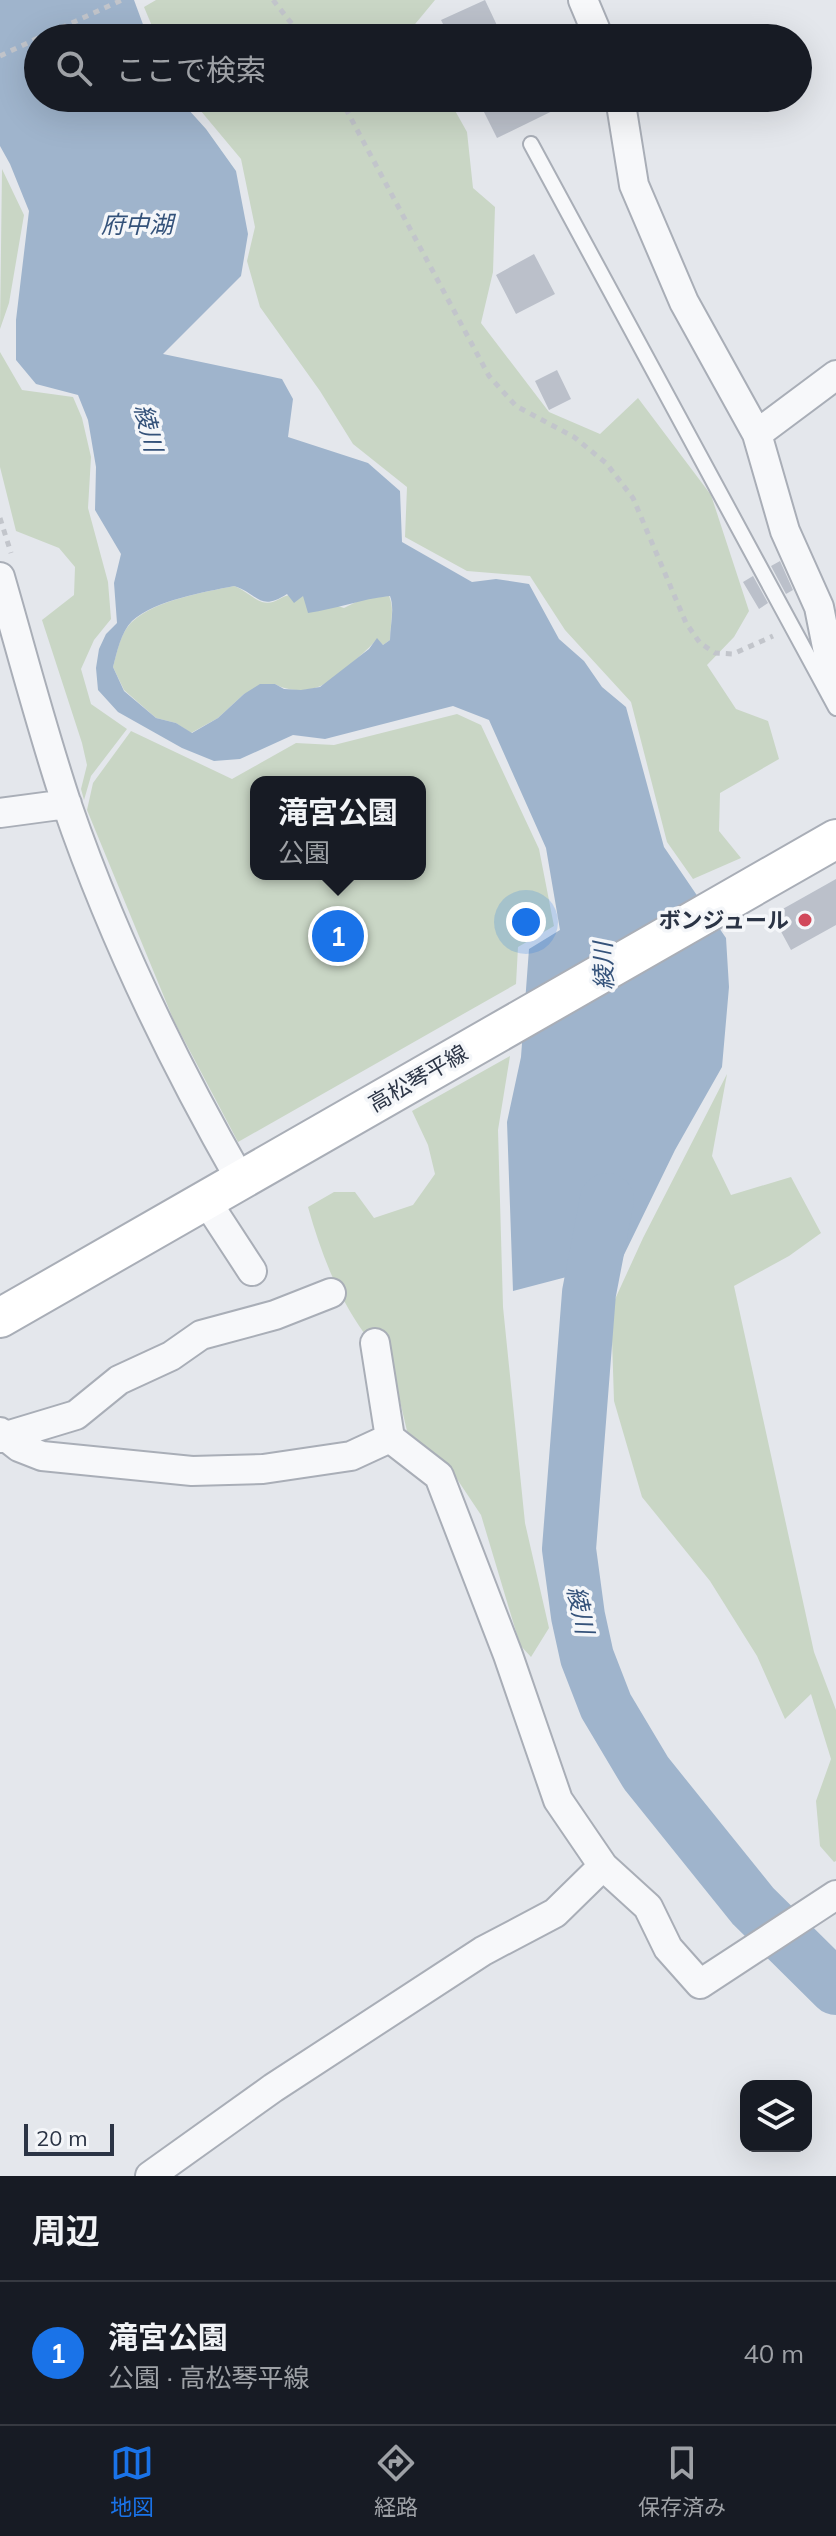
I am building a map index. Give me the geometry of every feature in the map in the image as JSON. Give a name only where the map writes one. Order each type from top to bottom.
[{"type":"main road","name":"高松琴平線","points":[[0,1318],[836,839]]},
{"type":"street","points":[[583,0],[593,24]]},
{"type":"street","points":[[622,112],[634,185],[684,302],[757,434],[785,531],[819,607],[836,692]]},
{"type":"street","points":[[757,434],[836,375]]},
{"type":"street","points":[[0,577],[67,804],[105,906],[146,1004],[240,1179]]},
{"type":"street","points":[[0,813],[67,804]]},
{"type":"street","points":[[205,1199],[252,1271]]},
{"type":"street","points":[[1,1436],[76,1415],[119,1380],[171,1356],[201,1335],[275,1315],[331,1293]]},
{"type":"street","points":[[375,1343],[390,1438],[439,1476],[508,1655],[558,1800],[603,1866],[648,1907],[668,1948],[700,1984],[836,1895]]},
{"type":"street","points":[[1,1436],[42,1456],[192,1471],[263,1469],[351,1456],[390,1438]]},
{"type":"street","points":[[150,2176],[273,2088],[470,1960],[555,1913],[603,1866]]},
{"type":"lane","points":[[531,144],[836,708]]},
{"type":"path","points":[[69,24],[122,0]]},
{"type":"path","points":[[273,0],[292,24]]},
{"type":"path","points":[[0,56],[24,45]]},
{"type":"path","points":[[348,112],[489,376],[516,406],[574,437],[606,463],[633,498],[686,623],[700,643],[715,653],[733,654],[793,627]]},
{"type":"green space","points":[[156,0],[435,0],[415,24],[151,24],[144,7]]},
{"type":"green space","points":[[202,112],[456,112],[467,132],[473,188],[495,207],[493,272],[481,323],[549,412],[600,434],[638,398],[711,495],[749,611],[734,637],[707,665],[736,709],[768,721],[779,759],[720,793],[719,831],[741,858],[693,879],[667,842],[631,702],[565,630],[530,576],[467,571],[405,537],[407,487],[353,444],[320,391],[260,307],[247,261],[255,227],[241,159]]},
{"type":"green space","points":[[2,169],[24,215],[9,303],[0,329]]},
{"type":"green space","points":[[0,352],[22,390],[73,397],[82,418],[91,457],[88,508],[108,582],[111,619],[94,640],[81,669],[91,704],[127,729],[91,776],[84,800],[81,789],[87,765],[82,743],[42,620],[74,595],[75,567],[59,548],[16,531],[0,467]]},
{"type":"green space","points":[[234,586],[262,602],[299,595],[344,608],[362,599],[389,596],[392,612],[390,640],[383,645],[377,639],[340,673],[318,687],[296,690],[275,684],[244,694],[218,718],[191,733],[176,723],[156,718],[124,690],[113,667],[125,630],[154,608],[181,598]]},
{"type":"green space","points":[[457,714],[481,725],[539,849],[554,926],[518,947],[516,984],[238,1142],[174,1021],[87,810],[93,783],[131,731],[232,779],[296,743],[334,745]]},
{"type":"green space","points":[[510,1056],[498,1130],[503,1307],[525,1523],[549,1628],[531,1657],[520,1645],[481,1515],[447,1464],[407,1431],[383,1329],[364,1333],[354,1318],[330,1272],[308,1207],[334,1192],[355,1192],[374,1218],[413,1205],[435,1174],[428,1145],[412,1111]]},
{"type":"green space","points":[[727,1074],[712,1156],[731,1195],[791,1177],[821,1233],[789,1256],[734,1286],[814,1652],[836,1710],[834,1862],[820,1846],[816,1801],[831,1759],[811,1694],[785,1719],[757,1656],[710,1581],[642,1497],[614,1401],[611,1308],[643,1238]]},
{"type":"water","name":"府中湖","points":[[0,0],[134,0],[143,24],[24,24],[24,112],[191,112],[236,171],[248,234],[241,276],[163,354],[282,379],[293,399],[288,437],[368,463],[400,491],[402,542],[472,582],[496,579],[529,584],[559,639],[584,661],[602,687],[626,707],[664,847],[726,938],[729,987],[722,1067],[675,1150],[620,1263],[513,1291],[507,1122],[521,1057],[529,949],[560,930],[546,848],[489,720],[453,706],[325,739],[293,735],[240,759],[214,761],[182,748],[118,712],[98,690],[96,668],[99,649],[106,634],[117,623],[114,583],[121,554],[95,510],[96,467],[88,420],[78,395],[36,384],[16,360],[16,320],[29,211],[0,146]],"holes":[[[234,586],[259,600],[270,601],[287,594],[294,603],[303,596],[308,613],[390,596],[390,640],[383,645],[377,638],[369,649],[320,687],[301,690],[260,684],[218,718],[192,733],[176,723],[156,718],[124,691],[113,667],[122,636],[132,621],[142,614],[181,598]]]},
{"type":"building","points":[[485,0],[496,24],[443,24],[441,20]]},
{"type":"building","points":[[484,112],[550,112],[497,138]]},
{"type":"building","points":[[534,254],[555,294],[516,314],[496,275]]},
{"type":"building","points":[[557,370],[571,399],[549,410],[535,381]]},
{"type":"building","points":[[780,561],[793,590],[786,594],[771,566]]},
{"type":"building","points":[[753,576],[768,603],[759,609],[743,582]]},
{"type":"building","name":"ボンジュール","points":[[836,879],[836,925],[791,950],[772,915]]},
{"type":"waterway","name":"綾川","points":[[607,1200],[589,1293],[569,1549],[587,1657],[606,1706],[646,1773],[753,1906],[836,1988]]},
{"type":"place","name":"ボンジュール","points":[[805,920]]},
{"type":"place","name":"滝宮公園","points":[[338,936]]}]
